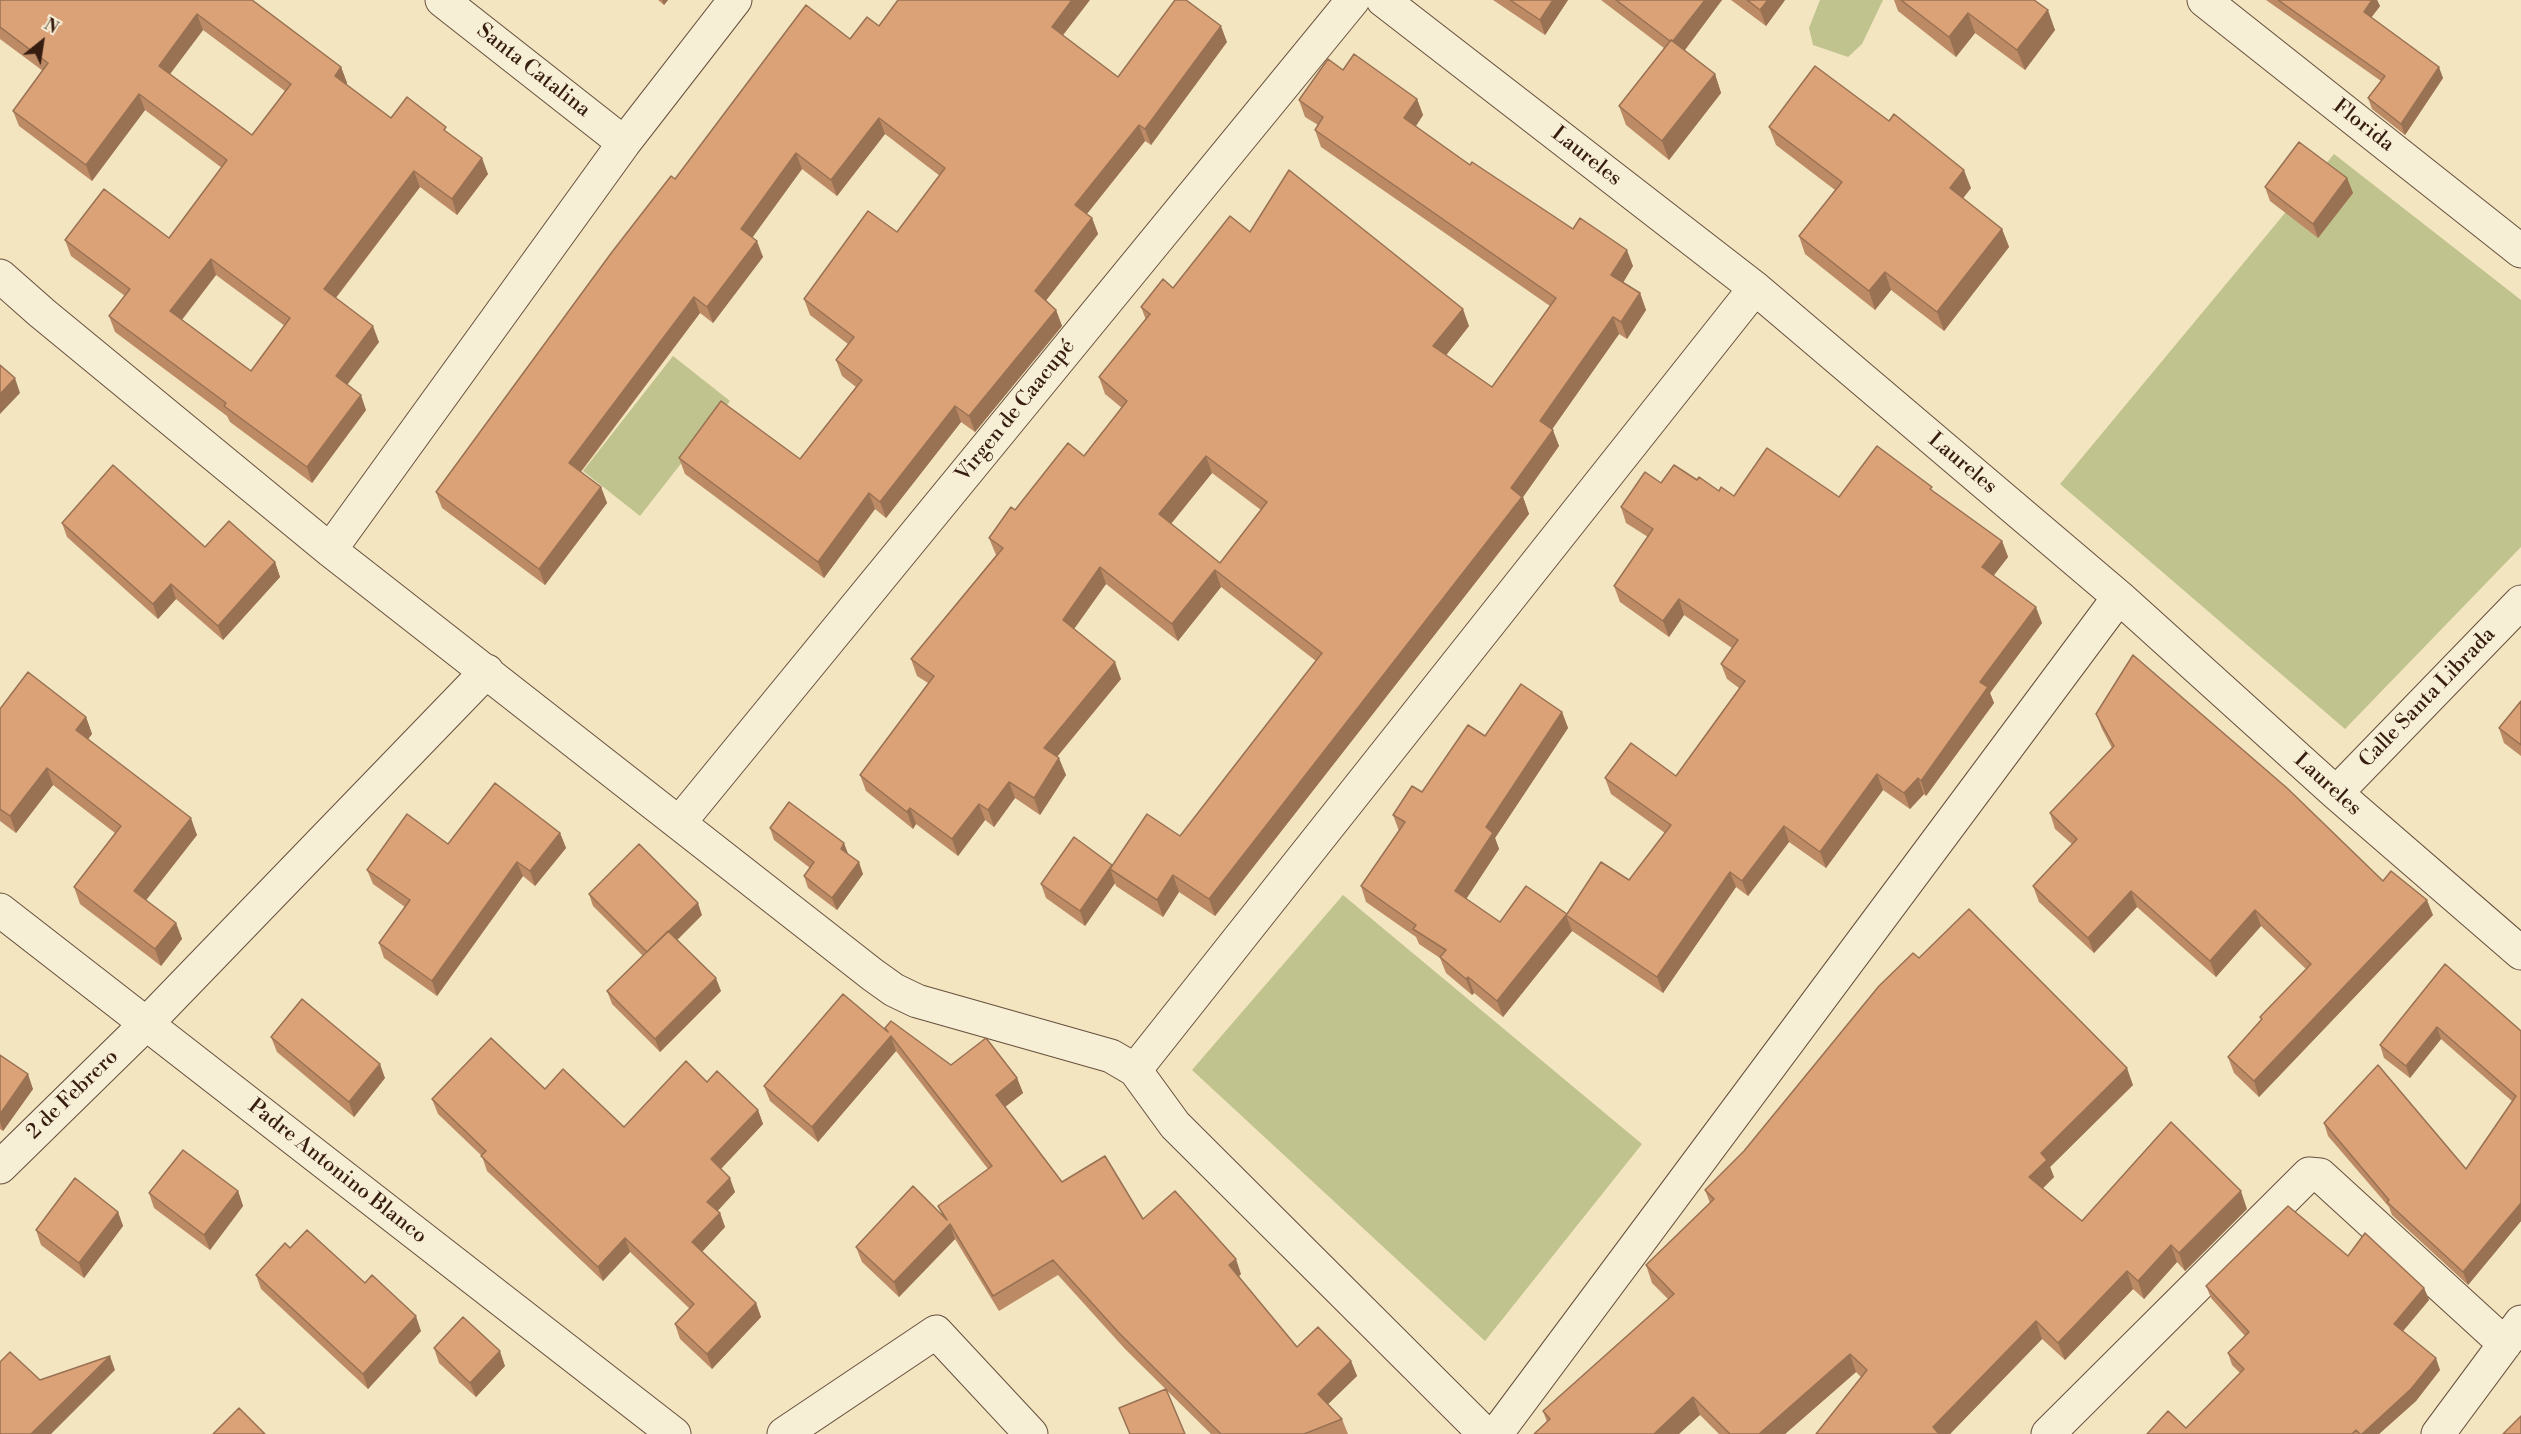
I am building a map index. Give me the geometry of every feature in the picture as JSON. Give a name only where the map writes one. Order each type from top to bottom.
[{"type":"street","name":"Santa Catalina","points":[[442,0],[624,143]]},
{"type":"street","points":[[330,550],[624,143],[735,0]]},
{"type":"street","name":"Virgen de Caacupé","points":[[679,822],[1353,0]]},
{"type":"street","name":"Laureles","points":[[1383,0],[1755,288],[2119,597],[2336,793],[2521,953]]},
{"type":"street","name":"Florida","points":[[2205,0],[2521,251]]},
{"type":"street","points":[[0,276],[330,550],[894,990],[917,1001],[1111,1056],[1135,1070],[1174,1125],[1485,1434]]},
{"type":"street","points":[[1135,1070],[1755,288]]},
{"type":"street","points":[[1496,1434],[2119,597]]},
{"type":"street","name":"Calle Santa Librada","points":[[2336,793],[2521,602]]},
{"type":"street","name":"2 de Febrero","points":[[0,1167],[146,1024],[487,671]]},
{"type":"street","name":"Padre Antonino Blanco","points":[[0,910],[674,1434]]},
{"type":"street","points":[[2048,1434],[2309,1174],[2314,1173],[2320,1175],[2513,1333],[2438,1434]]},
{"type":"street","points":[[784,1434],[936,1332],[1031,1434]]},
{"type":"green space","points":[[1820,0],[1883,0],[1862,44],[1848,57],[1813,45],[1809,28]]},
{"type":"green space","points":[[2334,154],[2521,300],[2521,547],[2345,729],[2060,484]]},
{"type":"green space","points":[[673,356],[730,401],[640,516],[583,471]]},
{"type":"green space","points":[[1343,895],[1642,1144],[1485,1341],[1192,1070]]},
{"type":"building","points":[[0,0],[252,0],[341,67],[335,76],[391,118],[407,97],[446,127],[444,130],[482,158],[452,199],[414,171],[324,289],[373,326],[336,376],[361,395],[307,467],[224,406],[226,403],[109,316],[130,289],[65,240],[104,189],[169,238],[227,160],[139,94],[86,165],[13,111],[48,63],[0,27]],"holes":[[[197,14],[291,84],[252,135],[159,66]],[[211,259],[290,318],[251,371],[170,311]]]},
{"type":"building","points":[[898,0],[1072,0],[1052,27],[1118,77],[1175,0],[1186,0],[1221,26],[1145,129],[1139,125],[1075,205],[1092,218],[1035,291],[1056,310],[969,416],[955,406],[880,502],[869,493],[818,562],[679,458],[721,401],[800,459],[862,380],[836,360],[854,337],[804,299],[868,211],[897,232],[945,168],[879,118],[831,180],[796,153],[741,229],[757,241],[707,307],[694,297],[569,463],[601,487],[539,569],[436,492],[612,252],[671,176],[675,179],[806,5],[850,39],[867,17],[879,26]]},
{"type":"building","points":[[1510,0],[1553,0],[1540,20]]},
{"type":"building","points":[[1616,0],[1705,0],[1673,41],[1670,41]]},
{"type":"building","points":[[1747,0],[1768,0],[1760,10]]},
{"type":"building","points":[[1901,0],[2034,0],[2048,10],[2017,50],[1968,13],[1949,37]]},
{"type":"building","points":[[2278,0],[2372,0],[2364,12],[2439,67],[2401,124],[2368,98],[2385,76]]},
{"type":"building","points":[[1671,40],[1715,74],[1662,141],[1619,106]]},
{"type":"building","points":[[1354,54],[1417,99],[1404,118],[1470,165],[1472,162],[1573,229],[1580,218],[1627,250],[1611,275],[1640,293],[1621,322],[1613,317],[1540,421],[1553,430],[1511,488],[1522,497],[1209,899],[1173,875],[1157,900],[1110,869],[1147,814],[1180,836],[1322,653],[1215,570],[1172,624],[1100,567],[1063,620],[1115,662],[1044,748],[1059,758],[1034,798],[1009,782],[988,810],[979,804],[952,839],[910,808],[907,812],[860,775],[934,676],[911,659],[1003,548],[989,538],[1011,507],[1015,510],[1068,443],[1084,456],[1127,401],[1099,377],[1150,314],[1141,307],[1163,279],[1173,288],[1230,216],[1250,232],[1289,170],[1463,309],[1433,346],[1492,387],[1556,298],[1315,130],[1323,117],[1299,100],[1328,59],[1343,70]],"holes":[[[1206,456],[1267,502],[1220,563],[1159,514]]]},
{"type":"building","points":[[1815,66],[1889,121],[1894,114],[1964,170],[1950,188],[2002,229],[1937,312],[1885,272],[1869,291],[1799,236],[1842,182],[1769,127]]},
{"type":"building","points":[[2299,142],[2347,178],[2313,224],[2265,187]]},
{"type":"building","points":[[0,365],[15,378],[0,394]]},
{"type":"building","points":[[1877,446],[1932,487],[1930,489],[2002,541],[1982,567],[2036,607],[1980,682],[1988,687],[1921,781],[1918,778],[1904,793],[1877,774],[1820,852],[1784,826],[1742,881],[1730,872],[1657,977],[1566,915],[1497,1001],[1440,957],[1446,950],[1413,929],[1416,925],[1361,886],[1405,822],[1393,815],[1412,786],[1422,792],[1468,725],[1485,736],[1521,684],[1562,712],[1486,827],[1493,833],[1455,891],[1500,922],[1526,886],[1567,914],[1601,862],[1629,880],[1671,825],[1605,778],[1631,743],[1676,776],[1745,681],[1721,664],[1738,640],[1679,599],[1663,621],[1614,586],[1653,529],[1621,507],[1645,472],[1661,483],[1674,465],[1697,480],[1699,477],[1719,491],[1721,487],[1734,496],[1767,448],[1839,497]]},
{"type":"building","points":[[113,465],[205,547],[229,521],[275,562],[218,626],[171,584],[153,604],[62,523]]},
{"type":"building","points":[[2133,655],[2287,788],[2383,881],[2391,871],[2427,900],[2254,1081],[2228,1057],[2262,1019],[2260,1017],[2311,964],[2255,910],[2210,961],[2131,891],[2088,938],[2033,886],[2077,839],[2050,813],[2114,746],[2096,714]]},
{"type":"building","points":[[28,672],[86,717],[76,730],[191,818],[134,891],[176,923],[155,949],[74,887],[121,826],[47,768],[10,816],[0,809],[0,709]]},
{"type":"building","points":[[2521,701],[2521,745],[2499,728]]},
{"type":"building","points":[[495,783],[560,833],[530,871],[517,862],[432,981],[379,943],[410,900],[367,870],[407,814],[448,844]]},
{"type":"building","points":[[789,802],[844,843],[841,849],[859,862],[832,898],[804,876],[814,862],[770,828]]},
{"type":"building","points":[[1074,837],[1112,865],[1080,911],[1041,884]]},
{"type":"building","points":[[639,844],[698,903],[647,952],[589,894]]},
{"type":"building","points":[[1969,909],[2127,1068],[2041,1153],[2047,1160],[2029,1177],[2082,1221],[2171,1122],[2241,1191],[2179,1253],[2171,1245],[2138,1281],[2127,1271],[2058,1343],[2036,1321],[1933,1427],[1939,1434],[1816,1434],[1867,1370],[1850,1354],[1759,1434],[1730,1434],[1693,1397],[1654,1434],[1534,1434],[1550,1419],[1543,1411],[1674,1294],[1646,1265],[1714,1199],[1705,1190],[1744,1151],[1879,986],[1913,953],[1919,958]]},
{"type":"building","points":[[668,931],[716,978],[655,1039],[607,991]]},
{"type":"building","points":[[2445,964],[2521,1031],[2521,1203],[2463,1272],[2387,1202],[2389,1200],[2324,1123],[2378,1065],[2466,1169],[2516,1096],[2437,1027],[2406,1066],[2380,1045]]},
{"type":"building","points":[[843,994],[888,1032],[885,1028],[891,1021],[951,1065],[986,1038],[1017,1078],[996,1095],[1062,1182],[1105,1156],[1143,1219],[1175,1191],[1236,1259],[1229,1265],[1297,1347],[1318,1327],[1351,1361],[1318,1394],[1342,1419],[1304,1434],[1221,1434],[1119,1333],[1053,1260],[993,1296],[950,1224],[894,1282],[856,1247],[913,1186],[947,1220],[938,1206],[992,1166],[891,1036],[812,1127],[764,1086]]},
{"type":"building","points":[[302,999],[380,1064],[349,1102],[271,1037]]},
{"type":"building","points":[[491,1038],[545,1089],[563,1069],[624,1127],[686,1061],[707,1082],[717,1071],[758,1110],[711,1159],[730,1178],[707,1202],[720,1213],[692,1242],[756,1303],[707,1354],[675,1324],[694,1304],[625,1238],[598,1267],[481,1156],[486,1151],[432,1099]]},
{"type":"building","points":[[0,1055],[28,1074],[0,1114]]},
{"type":"building","points":[[183,1150],[238,1191],[204,1235],[149,1193]]},
{"type":"building","points":[[75,1178],[118,1212],[79,1263],[36,1230]]},
{"type":"building","points":[[2288,1206],[2348,1256],[2365,1233],[2424,1288],[2394,1324],[2436,1358],[2411,1389],[2362,1434],[2356,1430],[2352,1434],[2147,1434],[2168,1411],[2186,1428],[2244,1369],[2228,1353],[2249,1332],[2206,1286]]},
{"type":"building","points":[[307,1230],[365,1283],[372,1275],[416,1316],[363,1374],[256,1275],[285,1243],[290,1248]]},
{"type":"building","points":[[463,1317],[500,1351],[470,1383],[434,1348]]},
{"type":"building","points":[[10,1352],[40,1380],[110,1356],[31,1434],[0,1434],[0,1362]]},
{"type":"building","points":[[1166,1389],[1185,1434],[1130,1434],[1119,1408]]},
{"type":"building","points":[[239,1408],[265,1434],[213,1434]]},
{"type":"building","points":[[2521,1416],[2521,1434],[2503,1434]]}]
